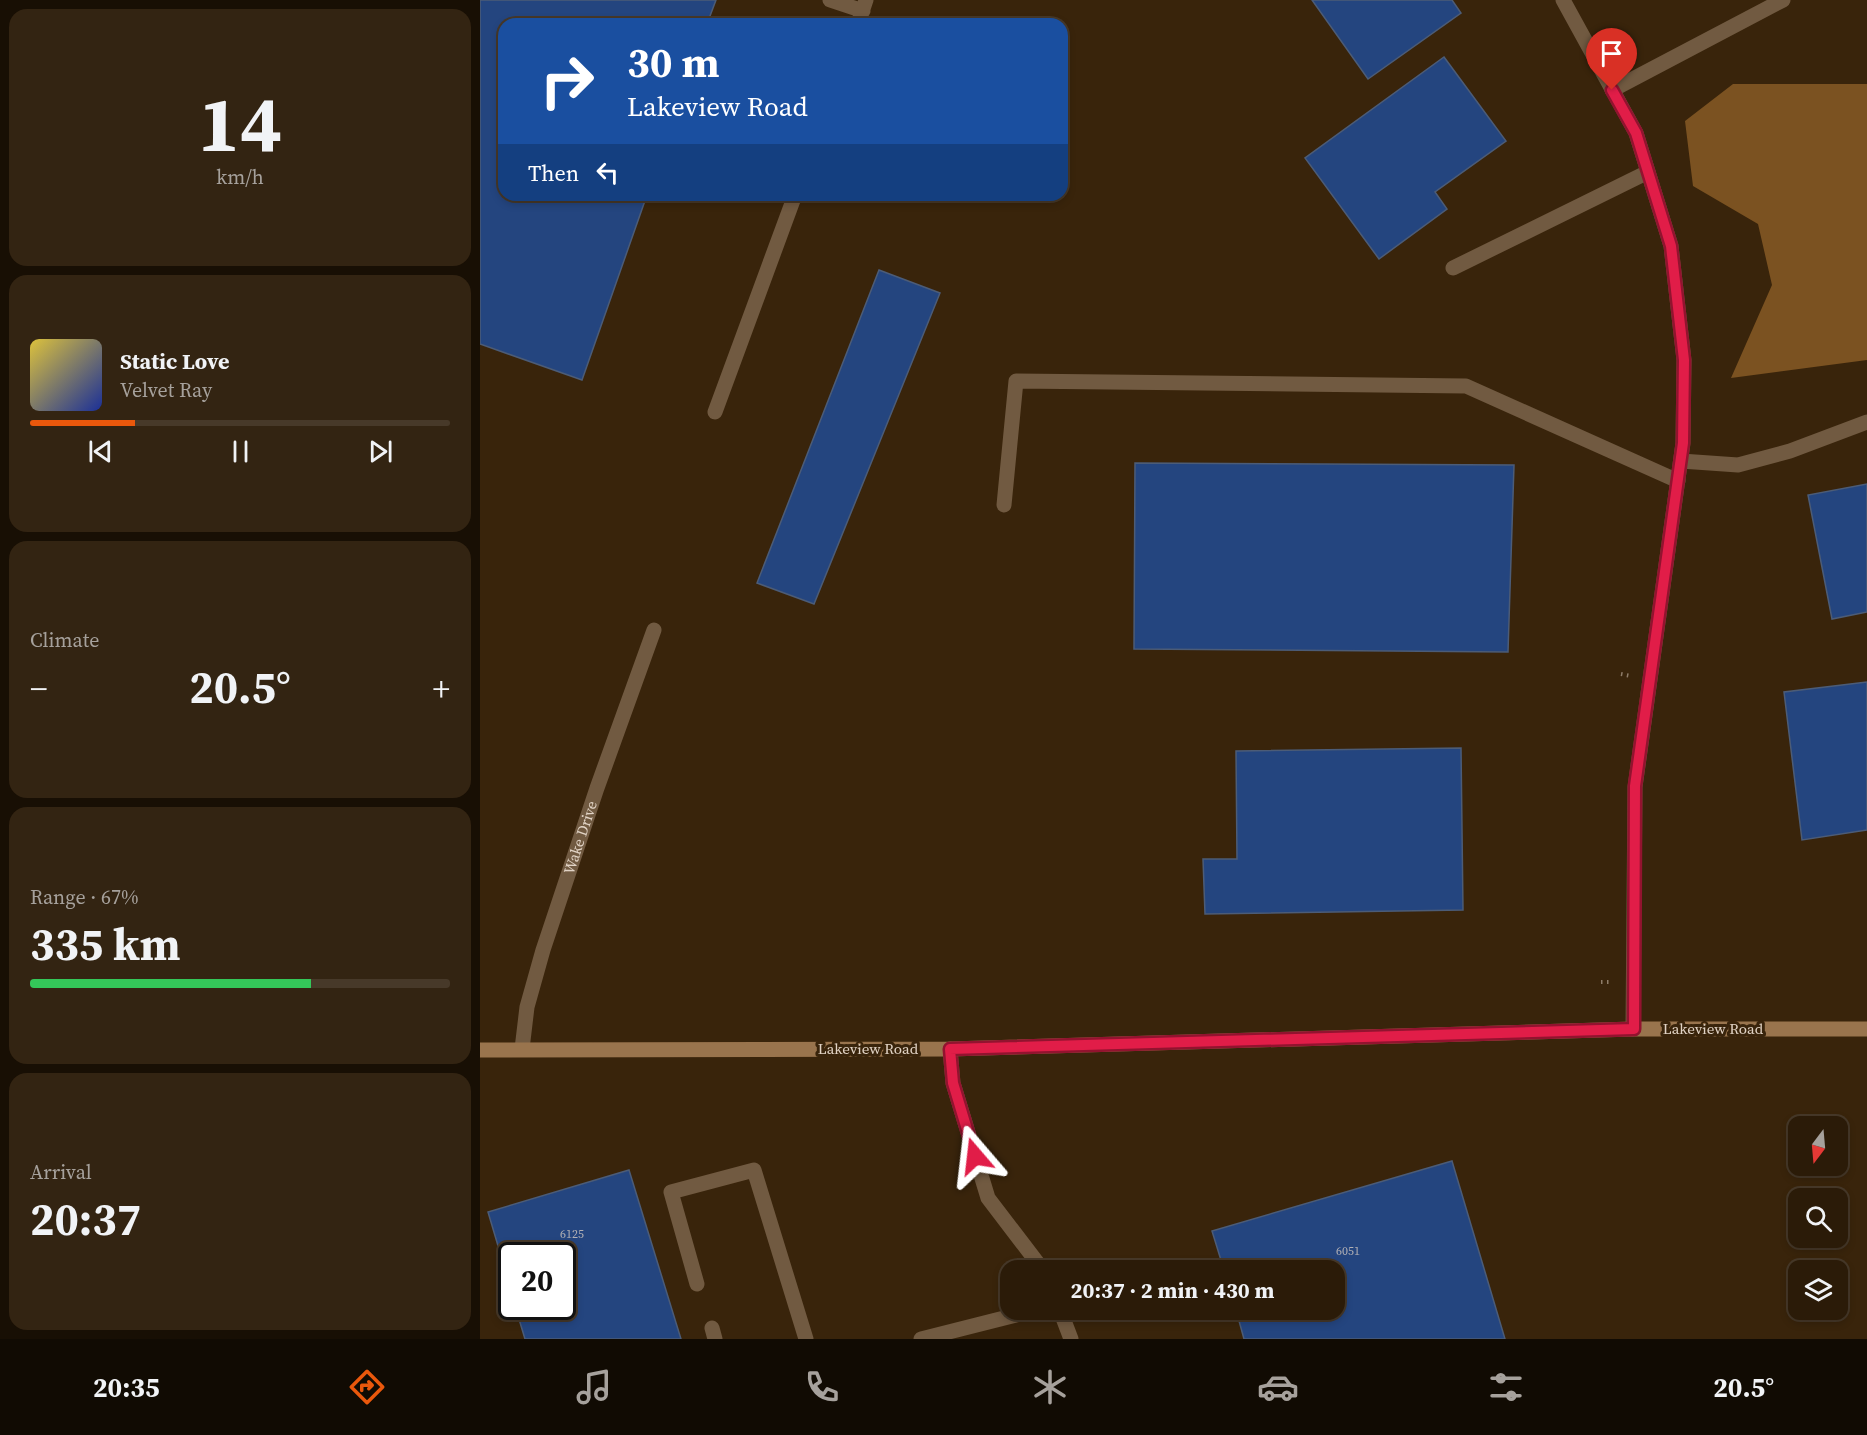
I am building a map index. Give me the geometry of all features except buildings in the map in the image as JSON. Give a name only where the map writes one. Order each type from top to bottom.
[{"type":"main road","name":"Lakeview Road","points":[[480,1050],[950,1049],[1634,1029],[1867,1029]]},
{"type":"street","points":[[830,0],[862,12]]},
{"type":"street","points":[[1563,0],[1636,133],[1671,246],[1684,360],[1681,461],[1635,786],[1634,1029]]},
{"type":"street","points":[[1612,90],[1783,0]]},
{"type":"street","points":[[1453,268],[1648,172]]},
{"type":"street","points":[[715,412],[793,201]]},
{"type":"street","points":[[1004,506],[1016,381],[1466,386],[1678,481]]},
{"type":"street","points":[[1681,461],[1738,465],[1790,450],[1867,422]]},
{"type":"street","name":"Wake Drive","points":[[522,1049],[527,1007],[543,950],[597,788],[654,630]]},
{"type":"street","points":[[950,1049],[953,1083],[988,1198],[1035,1260]]},
{"type":"street","points":[[697,1284],[671,1192],[754,1170],[806,1339]]},
{"type":"street","points":[[921,1339],[1000,1319]]},
{"type":"street","points":[[1064,1320],[1071,1339]]},
{"type":"shaded area","points":[[1733,84],[1867,84],[1867,360],[1731,378],[1772,285],[1758,224],[1693,186],[1685,121]]},
{"type":"route","points":[[975,1156],[953,1083],[950,1049],[1634,1029],[1635,786],[1683,443],[1684,360],[1671,246],[1636,133],[1612,90]]}]
